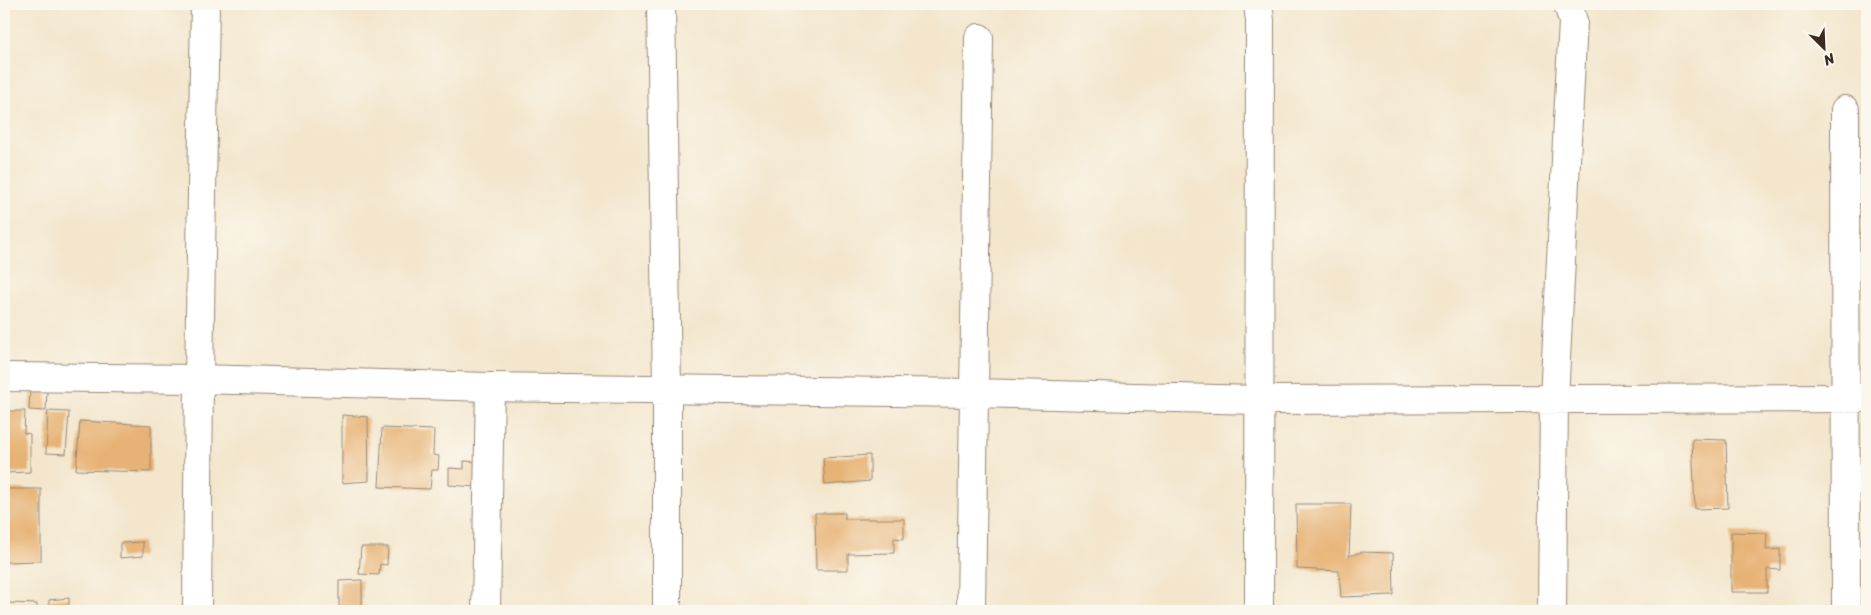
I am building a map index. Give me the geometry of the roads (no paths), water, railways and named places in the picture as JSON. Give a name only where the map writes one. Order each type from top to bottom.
[{"type":"street","points":[[197,611],[205,4]]},
{"type":"street","points":[[661,4],[667,388],[667,611]]},
{"type":"street","points":[[1552,611],[1554,399],[1573,21],[1568,4]]},
{"type":"street","points":[[1258,611],[1259,12]]},
{"type":"street","points":[[971,611],[979,38]]},
{"type":"street","points":[[1845,110],[1857,398],[1846,611]]},
{"type":"street","points":[[4,377],[974,393],[1258,400],[1857,398]]},
{"type":"street","points":[[486,611],[490,386]]}]
